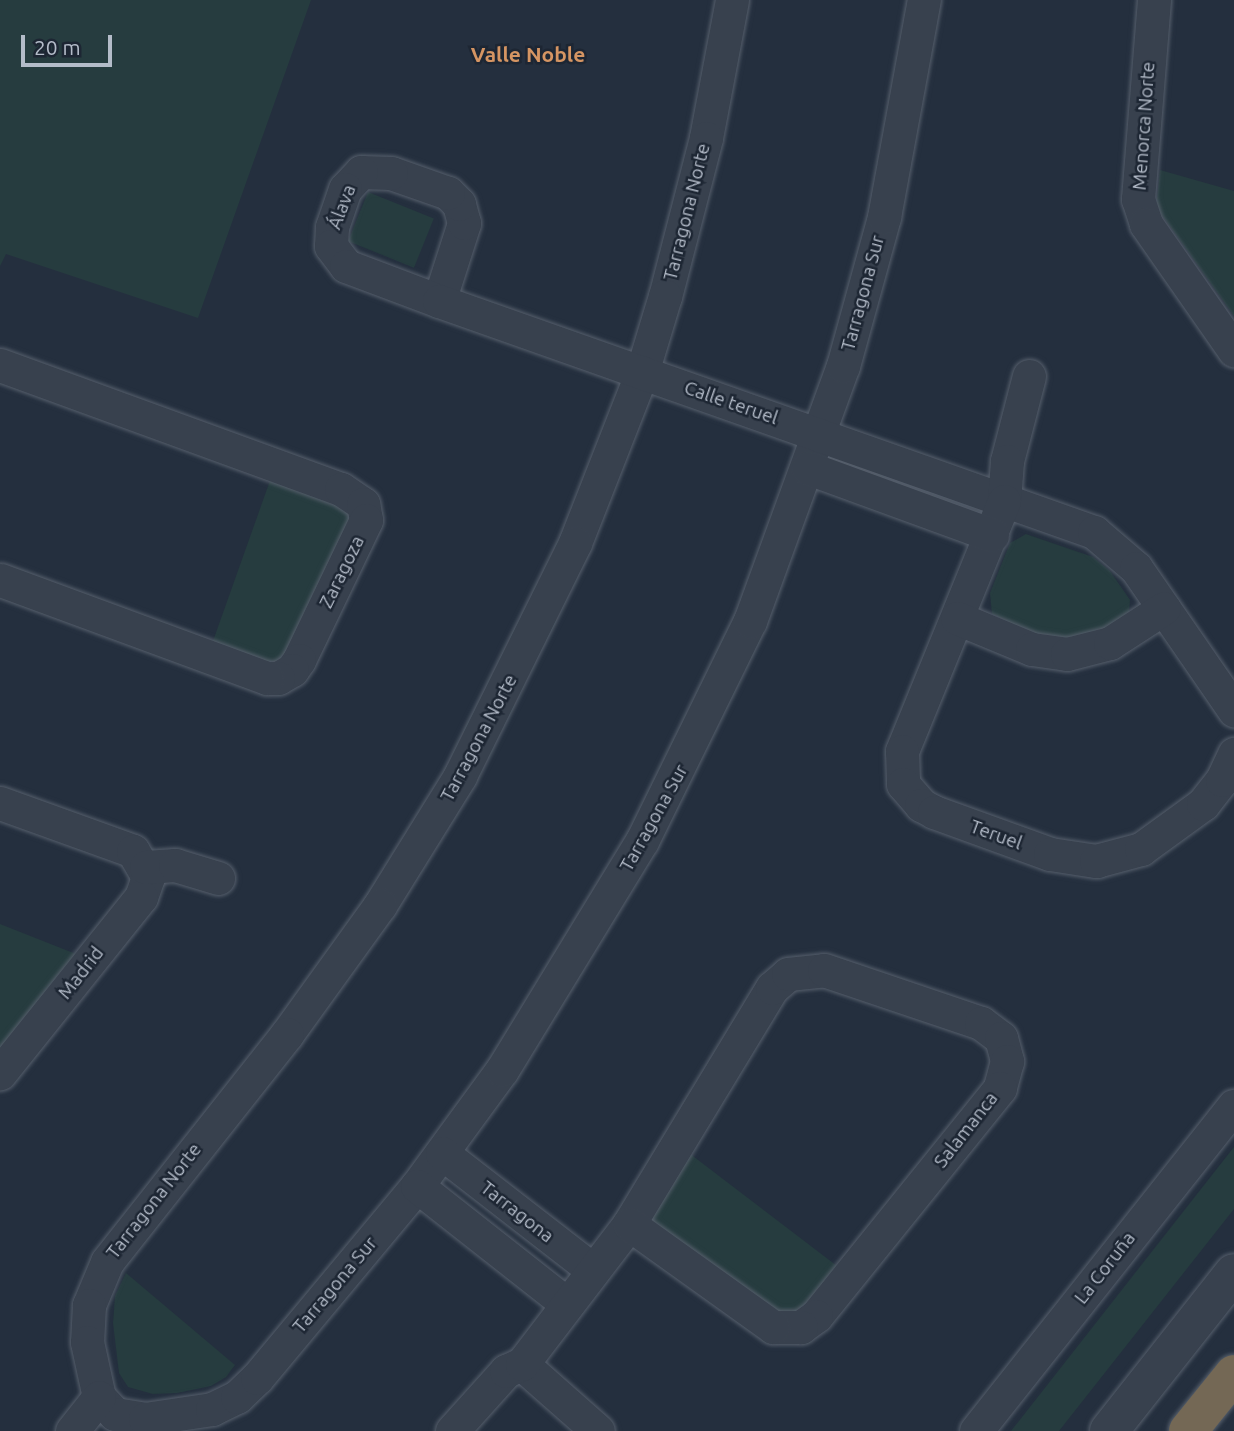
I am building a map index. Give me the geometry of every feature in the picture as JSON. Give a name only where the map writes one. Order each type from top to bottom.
[{"type":"highway","points":[[1188,1431],[1234,1374]]},
{"type":"street","name":"Tarragona Norte","points":[[99,1397],[87,1323],[95,1284],[107,1262],[287,1034],[421,841],[537,626],[642,372],[690,206],[732,0]]},
{"type":"street","name":"Tarragona Sur","points":[[99,1397],[121,1425],[212,1409],[248,1388],[417,1186],[558,984],[675,781],[750,621],[808,468],[884,217],[923,0]]},
{"type":"street","name":"Menorca Norte","points":[[1154,0],[1138,200],[1146,224],[1234,350]]},
{"type":"street","points":[[439,301],[642,372]]},
{"type":"street","name":"Zaragoza","points":[[0,365],[341,489],[363,504],[366,520],[299,660],[292,670],[278,677],[268,678],[0,580]]},
{"type":"street","name":"Calle teruel","points":[[642,372],[820,433]]},
{"type":"street","name":"Teruel","points":[[1029,376],[1007,461],[1004,501],[900,762],[903,784],[921,806],[1050,854],[1096,861],[1141,849],[1203,804],[1222,780],[1234,754]]},
{"type":"street","points":[[820,433],[1107,540],[1136,568],[1234,710]]},
{"type":"street","points":[[808,468],[992,535]]},
{"type":"street","points":[[957,618],[1032,649],[1067,654],[1110,643],[1164,608]]},
{"type":"street","points":[[0,803],[133,851],[146,867],[175,865],[218,878]]},
{"type":"street","name":"Madrid","points":[[0,1073],[141,897],[148,877],[146,867]]},
{"type":"street","name":"Salamanca","points":[[452,1431],[506,1371],[522,1364],[629,1224],[772,988],[788,974],[824,970],[981,1023],[1001,1038],[1007,1061],[1000,1088],[816,1316],[801,1327],[773,1327],[629,1224]]},
{"type":"street","name":"La Coruña","points":[[976,1431],[1234,1106]]},
{"type":"street","name":"Tarragona","points":[[442,1153],[593,1270]]},
{"type":"street","points":[[417,1186],[567,1304]]},
{"type":"street","points":[[1109,1431],[1234,1273]]},
{"type":"street","points":[[522,1364],[598,1431]]},
{"type":"street","points":[[72,1431],[99,1397]]},
{"type":"green space","points":[[0,0],[311,0],[198,318],[6,254],[0,266]]},
{"type":"green space","points":[[1160,170],[1234,191],[1234,316],[1156,207]]},
{"type":"green space","points":[[368,192],[434,219],[414,268],[348,241]]},
{"type":"green space","points":[[272,475],[340,497],[355,515],[295,644],[277,661],[263,662],[213,641]]},
{"type":"green space","points":[[1026,534],[1093,557],[1110,571],[1130,600],[1129,612],[1093,638],[1042,638],[992,614],[990,593],[1010,543]]},
{"type":"green space","points":[[0,924],[81,956],[0,1059]]},
{"type":"green space","points":[[1234,1147],[1234,1209],[1059,1431],[1011,1431]]},
{"type":"green space","points":[[685,1150],[841,1269],[787,1321],[653,1225],[649,1213]]},
{"type":"green space","points":[[126,1273],[235,1365],[226,1377],[211,1386],[177,1393],[153,1394],[128,1387],[119,1373],[113,1323],[115,1296]]},
{"type":"district","name":"Valle Noble","points":[[528,54]]}]
